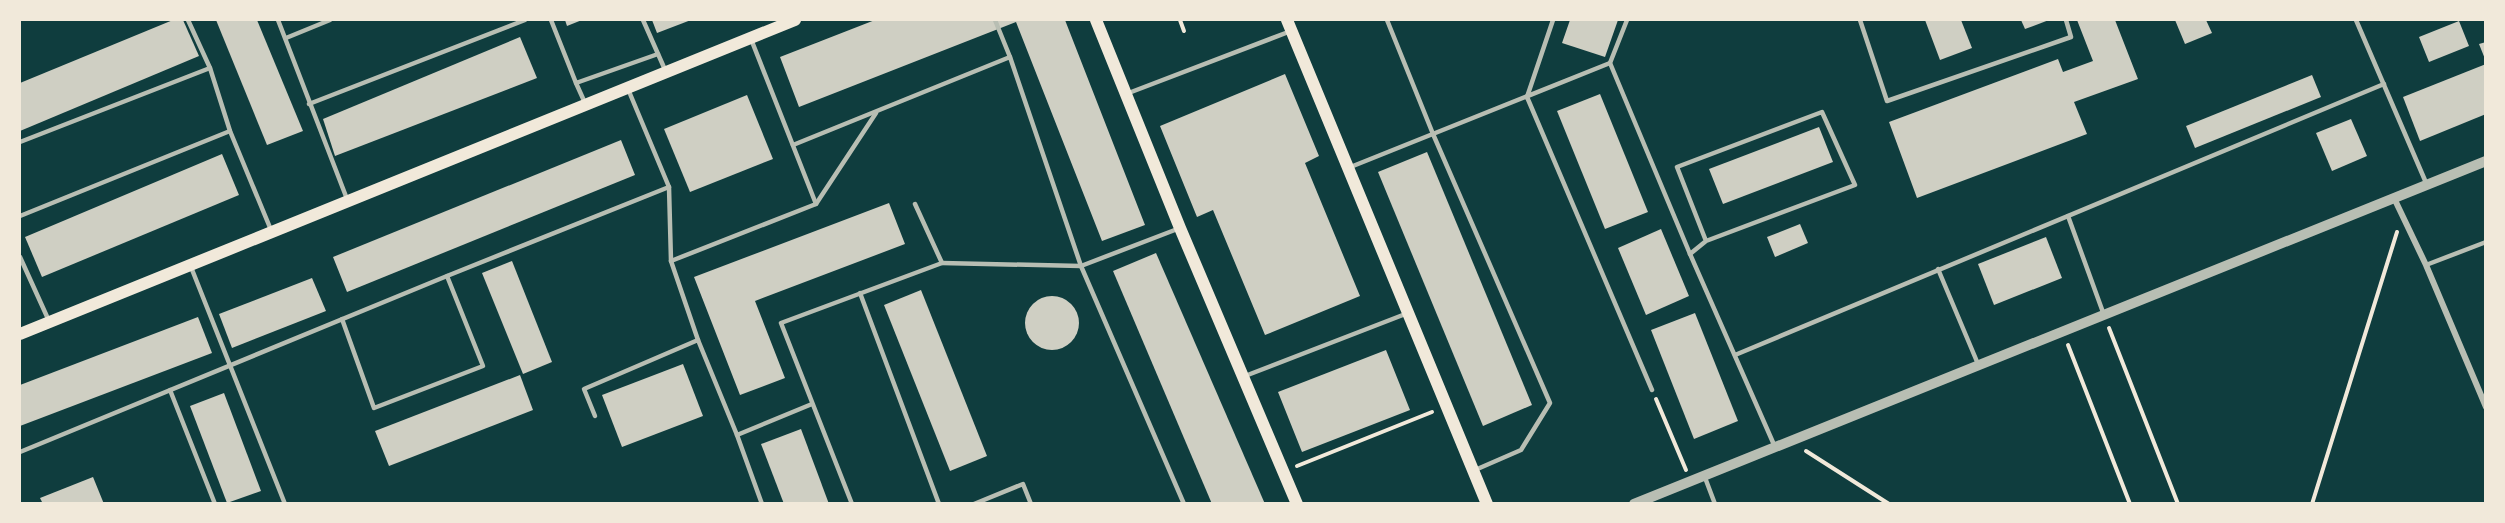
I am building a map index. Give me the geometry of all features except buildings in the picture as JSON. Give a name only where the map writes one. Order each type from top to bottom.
[{"type":"main road","points":[[20,334],[271,230],[795,20]]},
{"type":"main road","points":[[1096,20],[1180,228],[1297,504]]},
{"type":"main road","points":[[1289,25],[1487,504]]},
{"type":"street","points":[[1634,504],[2486,161]]},
{"type":"street","points":[[2394,198],[2426,265],[2486,407]]},
{"type":"lane","points":[[188,20],[210,68],[230,131],[271,230]]},
{"type":"lane","points":[[278,20],[348,201]]},
{"type":"lane","points":[[286,38],[330,20]]},
{"type":"lane","points":[[309,104],[525,20]]},
{"type":"lane","points":[[551,20],[586,105]]},
{"type":"lane","points":[[643,20],[666,72]]},
{"type":"lane","points":[[995,20],[1010,57],[1081,266],[1184,504]]},
{"type":"lane","points":[[1387,20],[1433,134],[1550,403],[1521,450],[1473,471]]},
{"type":"lane","points":[[1552,20],[1527,97],[1652,390]]},
{"type":"lane","points":[[1627,20],[1610,63],[1690,254],[1775,447]]},
{"type":"lane","points":[[1860,20],[1887,101],[2070,37],[2066,20]]},
{"type":"lane","points":[[2356,20],[2427,185]]},
{"type":"lane","points":[[1126,94],[1289,25]]},
{"type":"lane","points":[[750,38],[816,204]]},
{"type":"lane","points":[[576,83],[658,54]]},
{"type":"lane","points":[[793,145],[1010,57]]},
{"type":"lane","points":[[1348,168],[1610,63]]},
{"type":"lane","points":[[20,142],[210,68]]},
{"type":"lane","points":[[1735,355],[2385,84]]},
{"type":"lane","points":[[627,88],[669,187],[671,261],[698,340],[762,504]]},
{"type":"lane","points":[[671,261],[816,204],[877,111]]},
{"type":"lane","points":[[1690,254],[1706,241],[1855,185],[1822,112],[1677,167],[1706,241]]},
{"type":"lane","points":[[20,216],[230,131]]},
{"type":"lane","points":[[20,452],[669,187]]},
{"type":"lane","points":[[915,204],[942,263]]},
{"type":"lane","points":[[2068,216],[2104,315]]},
{"type":"lane","points":[[852,504],[781,323],[942,263],[1081,266],[1180,228]]},
{"type":"lane","points":[[2426,265],[2486,242]]},
{"type":"lane","points":[[20,257],[50,321]]},
{"type":"lane","points":[[190,265],[285,504]]},
{"type":"lane","points":[[1938,269],[1978,365]]},
{"type":"lane","points":[[342,319],[374,408],[483,366],[447,276]]},
{"type":"lane","points":[[860,293],[939,504]]},
{"type":"lane","points":[[1244,376],[1408,313]]},
{"type":"lane","points":[[595,416],[584,389],[698,340]]},
{"type":"lane","points":[[170,390],[214,504]]},
{"type":"lane","points":[[736,435],[812,404]]},
{"type":"lane","points":[[1704,475],[1715,504]]},
{"type":"lane","points":[[974,504],[1023,484],[1031,504]]},
{"type":"path","points":[[1180,20],[1184,31]]},
{"type":"path","points":[[2312,504],[2402,215]]},
{"type":"path","points":[[2104,315],[2178,504]]},
{"type":"path","points":[[2062,331],[2130,504]]},
{"type":"path","points":[[1652,390],[1690,481]]},
{"type":"path","points":[[1283,471],[1446,406]]},
{"type":"path","points":[[1790,441],[1889,504]]}]
